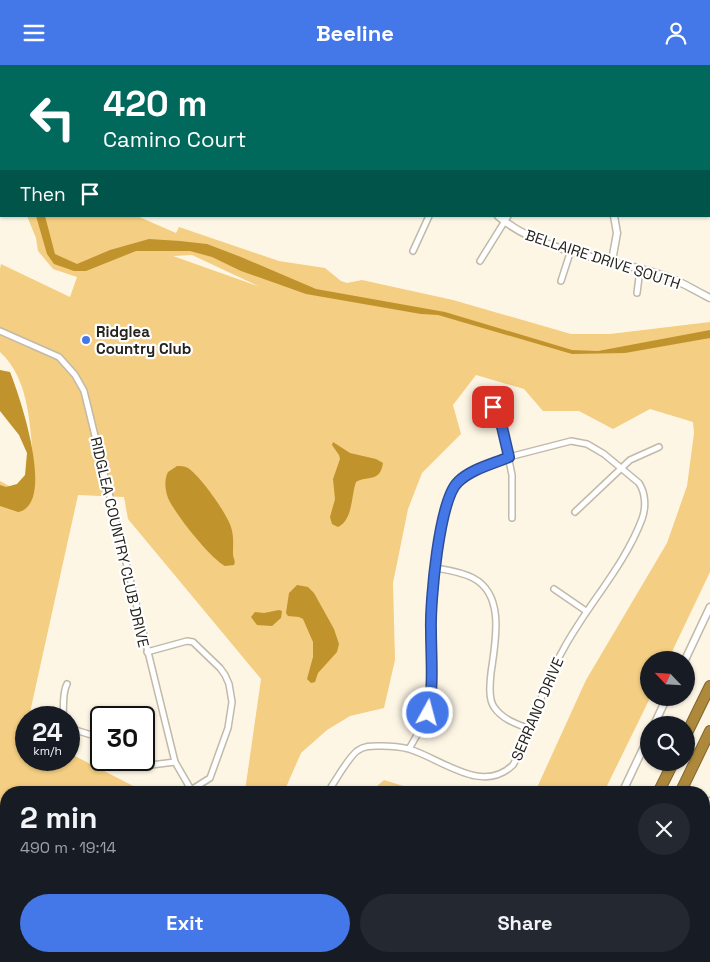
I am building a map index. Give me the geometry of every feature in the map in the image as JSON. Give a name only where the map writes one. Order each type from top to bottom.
[{"type":"highway","points":[[695,717],[710,687]]},
{"type":"highway","points":[[683,786],[710,731]]},
{"type":"highway","points":[[662,786],[669,771]]},
{"type":"street","points":[[412,251],[429,217]]},
{"type":"street","points":[[612,261],[617,233],[614,217]]},
{"type":"street","points":[[480,261],[506,219]]},
{"type":"street","name":"BELLAIRE DRIVE SOUTH","points":[[506,219],[520,232],[571,250],[673,279],[710,298]]},
{"type":"street","points":[[561,281],[571,250]]},
{"type":"street","points":[[637,293],[640,269]]},
{"type":"street","name":"RIDGLEA COUNTRY CLUB DRIVE","points":[[1,331],[59,357],[75,375],[84,391],[175,762],[189,786]]},
{"type":"street","points":[[493,407],[502,427],[509,457],[512,475],[512,518]]},
{"type":"street","name":"SERRANO DRIVE","points":[[332,786],[353,755],[365,747],[392,746],[409,749],[469,774],[493,777],[508,770],[513,765],[562,651],[586,611],[628,549],[642,517],[645,505],[642,487],[604,454],[586,444],[571,441],[553,444],[509,457],[466,475],[453,488],[444,513],[432,595],[430,705],[425,721],[409,749]]},
{"type":"street","points":[[575,512],[630,460],[659,447]]},
{"type":"street","points":[[436,568],[472,577],[485,586],[490,593],[494,603],[496,624],[490,680],[492,706],[508,719],[530,729]]},
{"type":"street","points":[[554,589],[586,611]]},
{"type":"street","points":[[689,651],[710,607]]},
{"type":"street","points":[[147,652],[187,641],[192,642],[220,667],[229,685],[232,702],[230,716],[218,759],[210,779],[200,786]]},
{"type":"street","points":[[64,706],[64,689],[67,684]]},
{"type":"street","points":[[625,786],[640,755]]},
{"type":"street","points":[[155,764],[175,762]]},
{"type":"shaded area","points":[[27,217],[139,217],[176,233],[179,227],[279,261],[325,268],[341,281],[347,283],[362,280],[453,300],[571,334],[610,334],[710,322],[710,572],[672,651],[640,651],[640,706],[646,706],[607,786],[538,786],[586,680],[667,543],[687,486],[694,433],[693,422],[650,409],[613,429],[579,411],[543,411],[524,389],[476,375],[453,405],[461,434],[422,473],[408,509],[393,583],[395,660],[384,708],[350,716],[327,730],[301,753],[287,786],[246,786],[261,679],[128,519],[124,497],[78,495],[31,706],[15,706],[15,771],[80,771],[80,759],[90,764],[90,771],[104,771],[133,786],[0,786],[0,481],[13,488],[34,470],[30,423],[23,391],[18,377],[0,352],[0,269],[1,264],[70,297],[77,277],[53,269],[38,251],[36,238]],"holes":[[[192,255],[260,287],[173,256]]]},
{"type":"shaded area","points":[[36,217],[45,217],[55,254],[77,264],[110,250],[149,239],[207,244],[316,289],[445,312],[572,350],[598,351],[710,330],[710,338],[625,353],[572,354],[438,315],[421,314],[306,294],[241,271],[212,257],[190,251],[136,251],[86,271],[74,271],[54,264],[47,254]]},
{"type":"shaded area","points":[[0,370],[10,372],[15,384],[27,424],[35,470],[34,490],[29,505],[18,512],[0,506],[0,485],[6,487],[17,484],[25,475],[27,453],[19,435],[0,411]]},
{"type":"shaded area","points":[[333,442],[350,453],[376,459],[383,463],[376,476],[356,482],[349,513],[343,524],[338,527],[332,524],[330,517],[335,499],[333,479],[340,459],[332,445]]},
{"type":"shaded area","points":[[177,466],[187,467],[219,504],[232,531],[234,565],[225,566],[211,554],[172,505],[167,495],[165,481],[168,472]]},
{"type":"shaded area","points":[[297,585],[308,587],[314,593],[334,629],[339,644],[337,652],[318,673],[315,682],[311,683],[307,679],[313,657],[313,642],[303,619],[288,616],[286,613],[289,593]]},
{"type":"shaded area","points":[[282,611],[281,618],[272,626],[257,625],[251,617],[255,612],[264,613]]},
{"type":"shaded area","points":[[384,780],[404,786],[377,786]]},
{"type":"place","name":"Ridglea Country Club","points":[[86,340]]},
{"type":"route","points":[[428,713],[431,695],[430,627],[432,595],[446,505],[453,488],[466,475],[509,457],[502,427],[493,407]]}]
